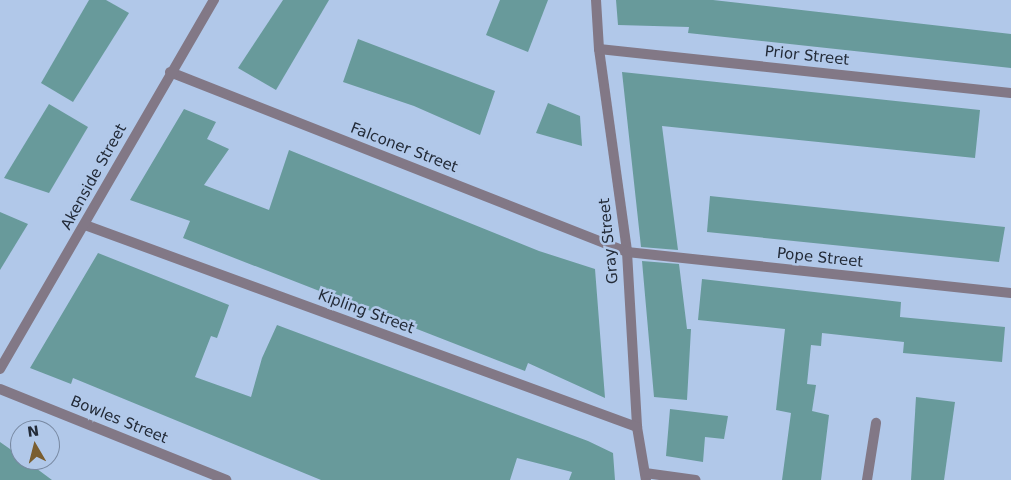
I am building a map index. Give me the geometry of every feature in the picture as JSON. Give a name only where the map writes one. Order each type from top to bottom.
[{"type":"street","name":"Akenside Street","points":[[0,370],[85,225],[170,72],[214,0]]},
{"type":"street","name":"Gray Street","points":[[596,0],[599,49],[627,252],[637,427],[646,476]]},
{"type":"street","name":"Prior Street","points":[[599,49],[1011,93]]},
{"type":"street","name":"Falconer Street","points":[[170,72],[627,252]]},
{"type":"street","name":"Kipling Street","points":[[85,225],[637,427]]},
{"type":"street","name":"Pope Street","points":[[627,252],[1011,293]]},
{"type":"street","name":"Bowles Street","points":[[0,388],[226,480]]},
{"type":"street","points":[[867,480],[876,423]]},
{"type":"street","points":[[646,476],[696,480]]},
{"type":"building","points":[[89,0],[106,0],[129,13],[73,102],[41,83]]},
{"type":"building","points":[[283,0],[329,0],[276,90],[238,68]]},
{"type":"building","points":[[500,0],[548,0],[528,52],[486,35]]},
{"type":"building","points":[[616,0],[713,0],[1011,34],[1011,68],[688,33],[689,27],[618,25]]},
{"type":"building","points":[[358,39],[495,91],[480,135],[414,106],[343,82]]},
{"type":"building","points":[[622,72],[980,110],[975,158],[662,126],[678,250],[641,247]]},
{"type":"building","points":[[548,103],[580,116],[582,146],[536,133]]},
{"type":"building","points":[[49,104],[88,127],[49,193],[4,178]]},
{"type":"building","points":[[184,109],[216,122],[207,139],[229,149],[204,185],[269,210],[289,150],[539,251],[595,269],[605,398],[528,363],[525,371],[183,238],[190,221],[130,200]]},
{"type":"building","points":[[710,196],[1005,227],[999,262],[707,232]]},
{"type":"building","points":[[0,212],[28,224],[0,270]]},
{"type":"building","points":[[98,253],[229,305],[217,338],[211,336],[195,377],[251,397],[262,358],[277,325],[588,441],[613,453],[615,480],[569,480],[572,472],[517,458],[510,480],[321,480],[73,378],[71,384],[30,368]]},
{"type":"building","points":[[642,261],[679,264],[687,329],[691,329],[687,400],[654,397]]},
{"type":"building","points":[[702,279],[901,302],[900,317],[1005,327],[1002,362],[903,353],[904,342],[822,333],[821,346],[811,345],[807,384],[816,385],[812,411],[829,415],[821,480],[782,480],[791,413],[776,410],[785,329],[698,320]]},
{"type":"building","points":[[916,397],[955,402],[944,480],[911,480]]},
{"type":"building","points":[[670,409],[728,416],[724,439],[705,437],[703,462],[666,456]]},
{"type":"building","points":[[0,442],[10,449],[10,470],[38,470],[52,480],[0,480]]}]
